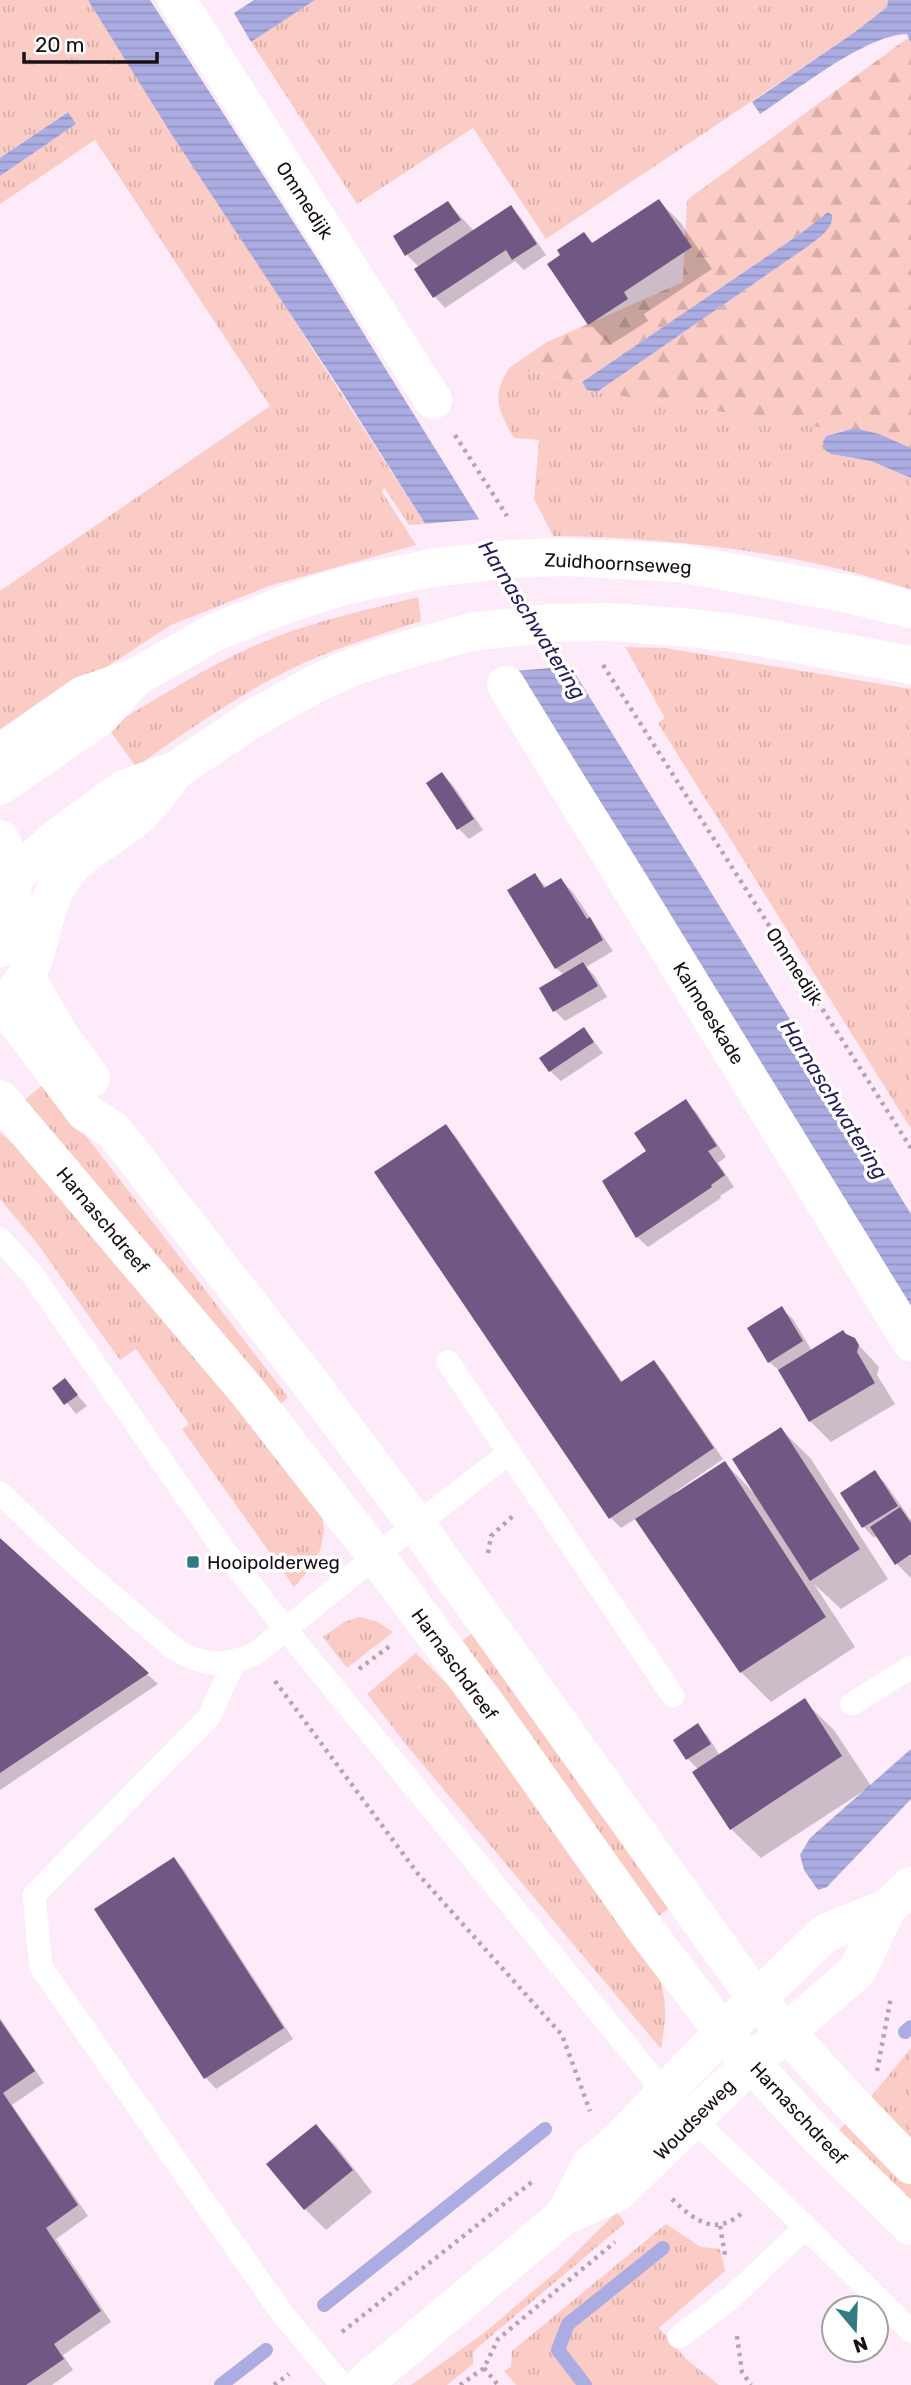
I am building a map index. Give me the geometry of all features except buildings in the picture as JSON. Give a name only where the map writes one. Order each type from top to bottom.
[{"type":"street","name":"Ommedijk","points":[[177,0],[433,400]]},
{"type":"street","name":"Zuidhoornseweg","points":[[0,753],[83,695],[134,678],[215,632],[287,604],[347,585],[431,568],[512,559],[566,557],[680,563],[849,594],[911,609]]},
{"type":"street","points":[[12,878],[58,837],[124,789],[176,770],[254,718],[315,684],[388,654],[471,632],[551,623],[608,622],[742,634],[911,665]]},
{"type":"street","name":"Zuidhoornseweg","points":[[0,786],[101,716],[134,678]]},
{"type":"street","name":"Kalmoeskade","points":[[506,685],[911,1342]]},
{"type":"street","points":[[176,770],[138,816],[84,856],[66,873],[53,893],[40,943],[7,997],[85,1112],[114,1130],[416,1524],[757,2000],[911,2165]]},
{"type":"street","points":[[0,839],[12,878],[13,903],[9,925],[0,948]]},
{"type":"street","name":"Harnaschdreef","points":[[0,1099],[247,1391],[376,1556],[488,1707],[647,1932],[723,2032],[817,2135],[911,2226]]},
{"type":"street","name":"Woudseweg","points":[[564,2216],[591,2164],[618,2142],[723,2032],[825,1933],[899,1897]]},
{"type":"street","name":"Woudseweg","points":[[362,2385],[564,2216],[616,2193],[752,2062],[857,1971],[899,1897]]},
{"type":"lane","points":[[0,1238],[32,1274],[218,1542],[286,1630],[666,2094],[911,2331]]},
{"type":"lane","points":[[448,1362],[673,1696]]},
{"type":"lane","points":[[0,1493],[72,1561],[173,1648],[191,1659],[213,1664],[244,1658],[286,1630],[416,1524],[509,1453]]},
{"type":"lane","points":[[244,1658],[209,1717],[34,1895],[41,1967],[281,2312],[342,2385]]},
{"type":"lane","points":[[852,1704],[911,1667]]},
{"type":"lane","points":[[679,2337],[732,2297],[806,2227]]},
{"type":"path","name":"Ommedijk","points":[[680,785],[911,1148]]},
{"type":"path","points":[[244,1658],[418,1874],[562,2035],[592,2115]]},
{"type":"path","points":[[274,2385],[543,2173]]},
{"type":"path","points":[[460,2385],[484,2368],[498,2339],[616,2241]]},
{"type":"path","points":[[484,2368],[498,2385]]},
{"type":"green space","points":[[0,0],[88,0],[425,524],[409,525],[384,487],[382,492],[416,545],[269,586],[171,625],[19,724],[0,732],[0,591],[270,406],[95,140],[0,204],[0,176],[76,124],[67,112],[0,158]]},
{"type":"green space","points":[[315,0],[888,0],[887,7],[855,32],[546,239],[473,128],[357,204],[251,42]]},
{"type":"green space","points":[[909,37],[911,448],[869,432],[842,431],[597,392],[807,247],[833,221],[828,213],[582,382],[509,368],[547,342],[683,282],[687,200]]},
{"type":"green space","points":[[509,368],[582,382],[587,390],[597,392],[842,431],[826,436],[831,454],[871,461],[911,478],[911,590],[824,565],[734,549],[643,540],[553,536],[534,499],[539,440],[514,438],[501,411],[498,396]]},
{"type":"green space","points":[[418,597],[421,621],[335,650],[265,682],[136,767],[108,728],[209,668],[251,647],[326,620]]},
{"type":"green space","points":[[625,647],[665,648],[911,689],[911,1129],[658,723],[665,718]]},
{"type":"green space","points":[[45,1083],[288,1397],[277,1408],[22,1102]]},
{"type":"green space","points":[[0,1132],[28,1158],[321,1505],[323,1530],[320,1550],[310,1568],[294,1587],[182,1429],[189,1424],[136,1349],[120,1360],[37,1243],[0,1199]]},
{"type":"green space","points":[[360,1617],[378,1622],[393,1632],[347,1668],[323,1637],[344,1622]]},
{"type":"green space","points":[[476,1630],[674,1905],[655,1918],[458,1644]]},
{"type":"green space","points":[[416,1653],[484,1721],[655,1962],[665,2005],[661,2049],[408,1747],[367,1694]]},
{"type":"green space","points":[[911,2048],[911,2138],[870,2098]]},
{"type":"green space","points":[[850,2118],[911,2178],[911,2203],[837,2133]]},
{"type":"green space","points":[[617,2212],[625,2223],[477,2348],[473,2354],[473,2364],[447,2385],[411,2385],[484,2333],[557,2271]]},
{"type":"green space","points":[[666,2224],[701,2247],[720,2249],[725,2271],[659,2328],[686,2359],[719,2385],[516,2385],[504,2371],[511,2367],[512,2351]]},
{"type":"water","name":"Harnaschwatering","points":[[88,0],[150,0],[316,257],[911,1214],[911,1307],[636,858],[340,389],[172,135]]},
{"type":"water","points":[[254,0],[315,0],[251,42],[234,13]]},
{"type":"water","points":[[888,0],[911,0],[911,43],[907,34],[871,44],[831,66],[760,114],[752,102],[855,32],[887,7]]},
{"type":"water","points":[[68,112],[76,124],[0,176],[0,158]]},
{"type":"water","points":[[828,212],[832,215],[830,225],[807,247],[597,392],[587,390],[582,382],[800,234]]},
{"type":"water","points":[[855,428],[879,434],[911,448],[911,478],[871,461],[831,454],[825,450],[823,442],[826,436]]},
{"type":"water","points":[[911,1749],[911,1799],[827,1887],[818,1890],[804,1870],[800,1855],[810,1838]]},
{"type":"pier","points":[[483,519],[575,666],[514,671],[421,524]]},
{"type":"waterway","points":[[905,2032],[911,2027]]},
{"type":"waterway","points":[[324,2305],[545,2129]]},
{"type":"waterway","points":[[585,2385],[558,2350],[568,2324],[663,2248]]},
{"type":"waterway","points":[[221,2385],[266,2350]]},
{"type":"place","name":"Hooipolderweg","points":[[193,1562]]}]
